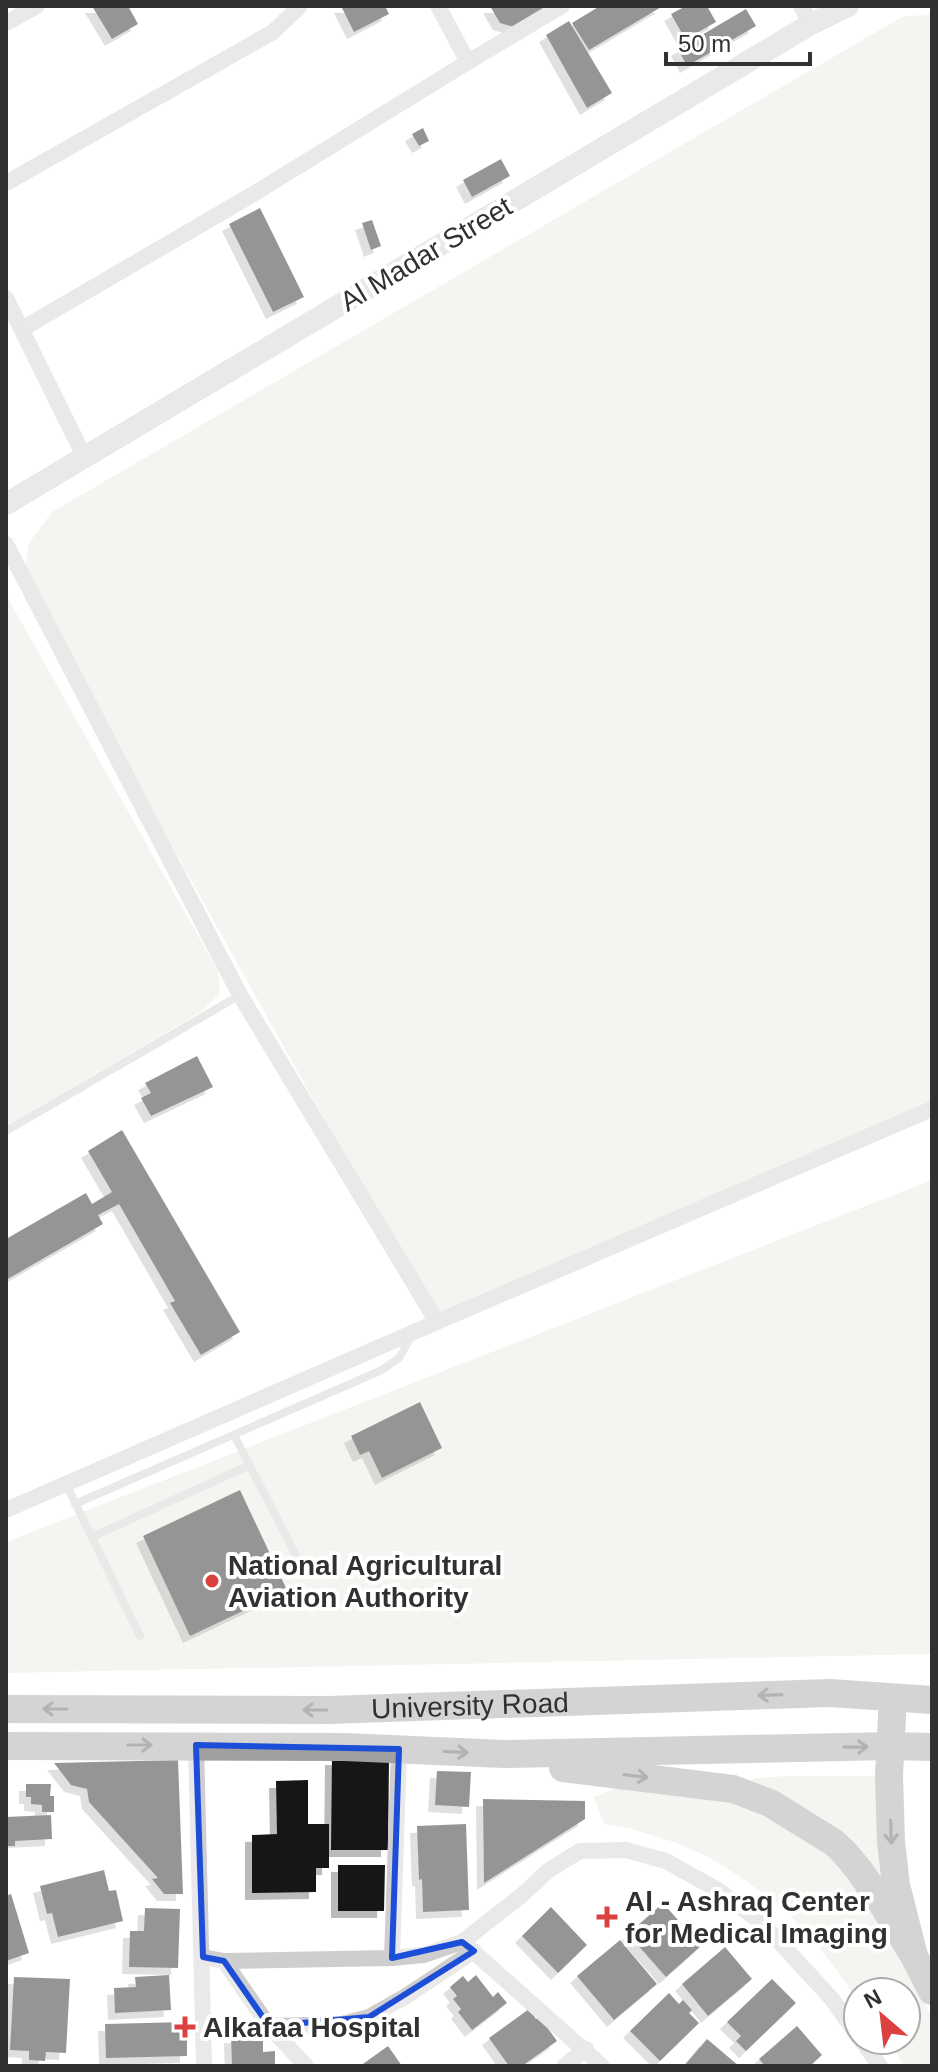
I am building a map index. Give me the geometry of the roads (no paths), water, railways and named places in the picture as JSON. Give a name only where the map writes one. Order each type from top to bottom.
[{"type":"highway","points":[[830,1693],[932,1683]]},
{"type":"highway","name":"University Road","points":[[6,1709],[329,1710],[830,1693],[932,1700]]},
{"type":"highway","points":[[893,1698],[889,1775],[891,1842],[896,1885],[914,1956]]},
{"type":"highway","name":"University Road","points":[[6,1746],[345,1747],[504,1754],[932,1747]]},
{"type":"highway","points":[[504,1754],[564,1768],[733,1789],[770,1803],[844,1852],[881,1902],[932,1991]]},
{"type":"street","points":[[6,23],[37,6]]},
{"type":"street","points":[[6,183],[273,32],[300,6]]},
{"type":"street","points":[[438,6],[468,62]]},
{"type":"street","points":[[22,329],[250,196],[562,6]]},
{"type":"street","name":"Al Madar Street","points":[[6,504],[806,15],[848,6]]},
{"type":"street","points":[[6,298],[85,458]]},
{"type":"street","points":[[6,544],[240,995],[437,1322]]},
{"type":"street","points":[[6,1510],[932,1109]]},
{"type":"street","points":[[196,1745],[204,2066]]},
{"type":"street","points":[[392,1958],[399,1749]]},
{"type":"street","points":[[269,2026],[342,2024],[369,2017],[406,1996],[468,1946],[549,1870],[580,1851],[626,1850],[666,1861],[718,1890],[762,1923],[842,2013]]},
{"type":"street","points":[[203,1957],[224,1961],[392,1958],[468,1946]]},
{"type":"street","points":[[468,1946],[602,2066]]},
{"type":"street","points":[[224,1961],[269,2026],[306,2066]]},
{"type":"street","points":[[564,2066],[586,2049]]},
{"type":"lane","points":[[6,1131],[240,995]]},
{"type":"lane","points":[[75,1504],[382,1370],[399,1358],[413,1332]]},
{"type":"lane","points":[[234,1435],[303,1569]]},
{"type":"lane","points":[[92,1537],[250,1465]]},
{"type":"lane","points":[[66,1484],[140,1636]]},
{"type":"place","name":"National Agricultural Aviation Authority","points":[[212,1581]]},
{"type":"place","name":"Al - Ashraq Center for Medical Imaging","points":[[607,1917]]},
{"type":"place","name":"Alkafaa Hospital","points":[[185,2027]]}]
